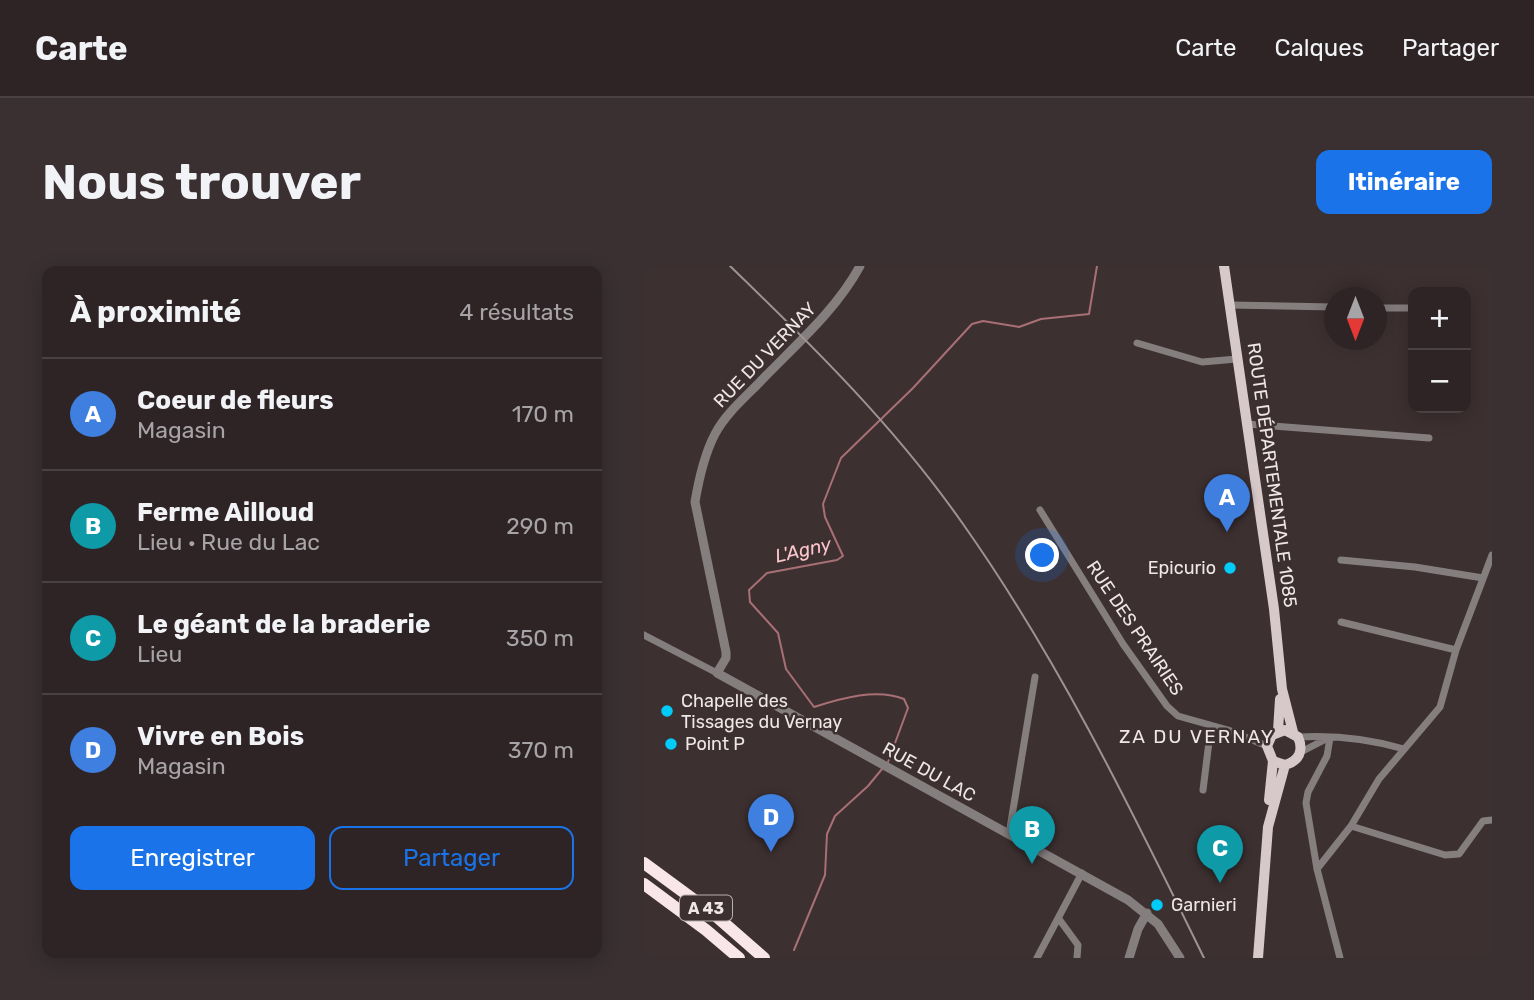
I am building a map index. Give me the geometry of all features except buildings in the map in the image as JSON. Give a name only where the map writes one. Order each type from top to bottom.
[{"type":"highway","name":"A 43","points":[[644,863],[716,916],[764,958]]},
{"type":"highway","name":"A 43","points":[[644,884],[739,958]]},
{"type":"main road","name":"ROUTE DÉPARTEMENTALE 1085","points":[[1224,266],[1275,609],[1282,689]]},
{"type":"main road","points":[[1278,731],[1282,689]]},
{"type":"main road","points":[[1282,689],[1301,752],[1292,763],[1285,765],[1273,761],[1267,752],[1272,735],[1278,731],[1295,735]]},
{"type":"main road","points":[[1258,958],[1273,761]]},
{"type":"main road","points":[[1268,827],[1285,765]]},
{"type":"street","name":"RUE DU VERNAY","points":[[717,673],[726,658],[726,648],[695,502],[707,453],[716,433],[730,413],[830,310],[850,285],[860,266]]},
{"type":"street","points":[[1229,304],[1324,307]]},
{"type":"street","points":[[1387,308],[1408,308]]},
{"type":"street","points":[[1137,344],[1202,362],[1237,359]]},
{"type":"street","points":[[1247,424],[1429,438]]},
{"type":"street","name":"RUE DES PRAIRIES","points":[[1040,510],[1161,700],[1178,716],[1228,730],[1267,746]]},
{"type":"street","points":[[1317,869],[1351,826],[1379,779],[1440,707],[1456,650],[1491,558]]},
{"type":"street","points":[[1341,560],[1415,567],[1483,578]]},
{"type":"street","points":[[1341,622],[1456,650]]},
{"type":"street","name":"RUE DU LAC","points":[[644,635],[1082,873],[1147,913],[1168,937],[1180,958]]},
{"type":"street","points":[[1009,834],[1035,677]]},
{"type":"street","points":[[1203,790],[1211,726]]},
{"type":"street","points":[[1295,735],[1375,741],[1404,749]]},
{"type":"street","points":[[1301,752],[1330,738]]},
{"type":"street","points":[[1330,738],[1327,756],[1308,792],[1306,803],[1317,869],[1340,958]]},
{"type":"street","points":[[1351,826],[1445,855],[1459,853],[1483,821],[1492,820]]},
{"type":"street","points":[[1037,958],[1082,873]]},
{"type":"street","points":[[1129,958],[1138,929],[1147,913]]},
{"type":"street","points":[[1059,919],[1078,945],[1077,958]]},
{"type":"waterway","name":"L'Agny","points":[[888,762],[908,708],[904,699],[871,694],[814,707],[786,669],[778,633],[750,602],[749,590],[767,573],[837,560],[843,556],[825,517],[823,504],[841,458],[913,388],[972,324],[983,321],[1019,327],[1041,319],[1089,314],[1097,266]]},
{"type":"waterway","name":"L'Agny","points":[[794,950],[825,875],[827,834],[835,816],[868,786],[882,769]]},
{"type":"railway","points":[[730,266],[853,389],[910,455],[963,524],[1031,628],[1092,736],[1204,958]]},
{"type":"place","name":"Coeur de fleurs","points":[[1227,532]]},
{"type":"place","name":"Epicurio","points":[[1230,568]]},
{"type":"place","name":"Chapelle des Tissages du Vernay","points":[[667,711]]},
{"type":"place","name":"Point P","points":[[671,744]]},
{"type":"place","name":"Vivre en Bois","points":[[771,852]]},
{"type":"place","name":"Ferme Ailloud","points":[[1032,864]]},
{"type":"place","name":"Le géant de la braderie","points":[[1220,883]]},
{"type":"place","name":"Garnieri","points":[[1157,905]]},
{"type":"district","name":"ZA DU VERNAY","points":[[1197,736]]}]
